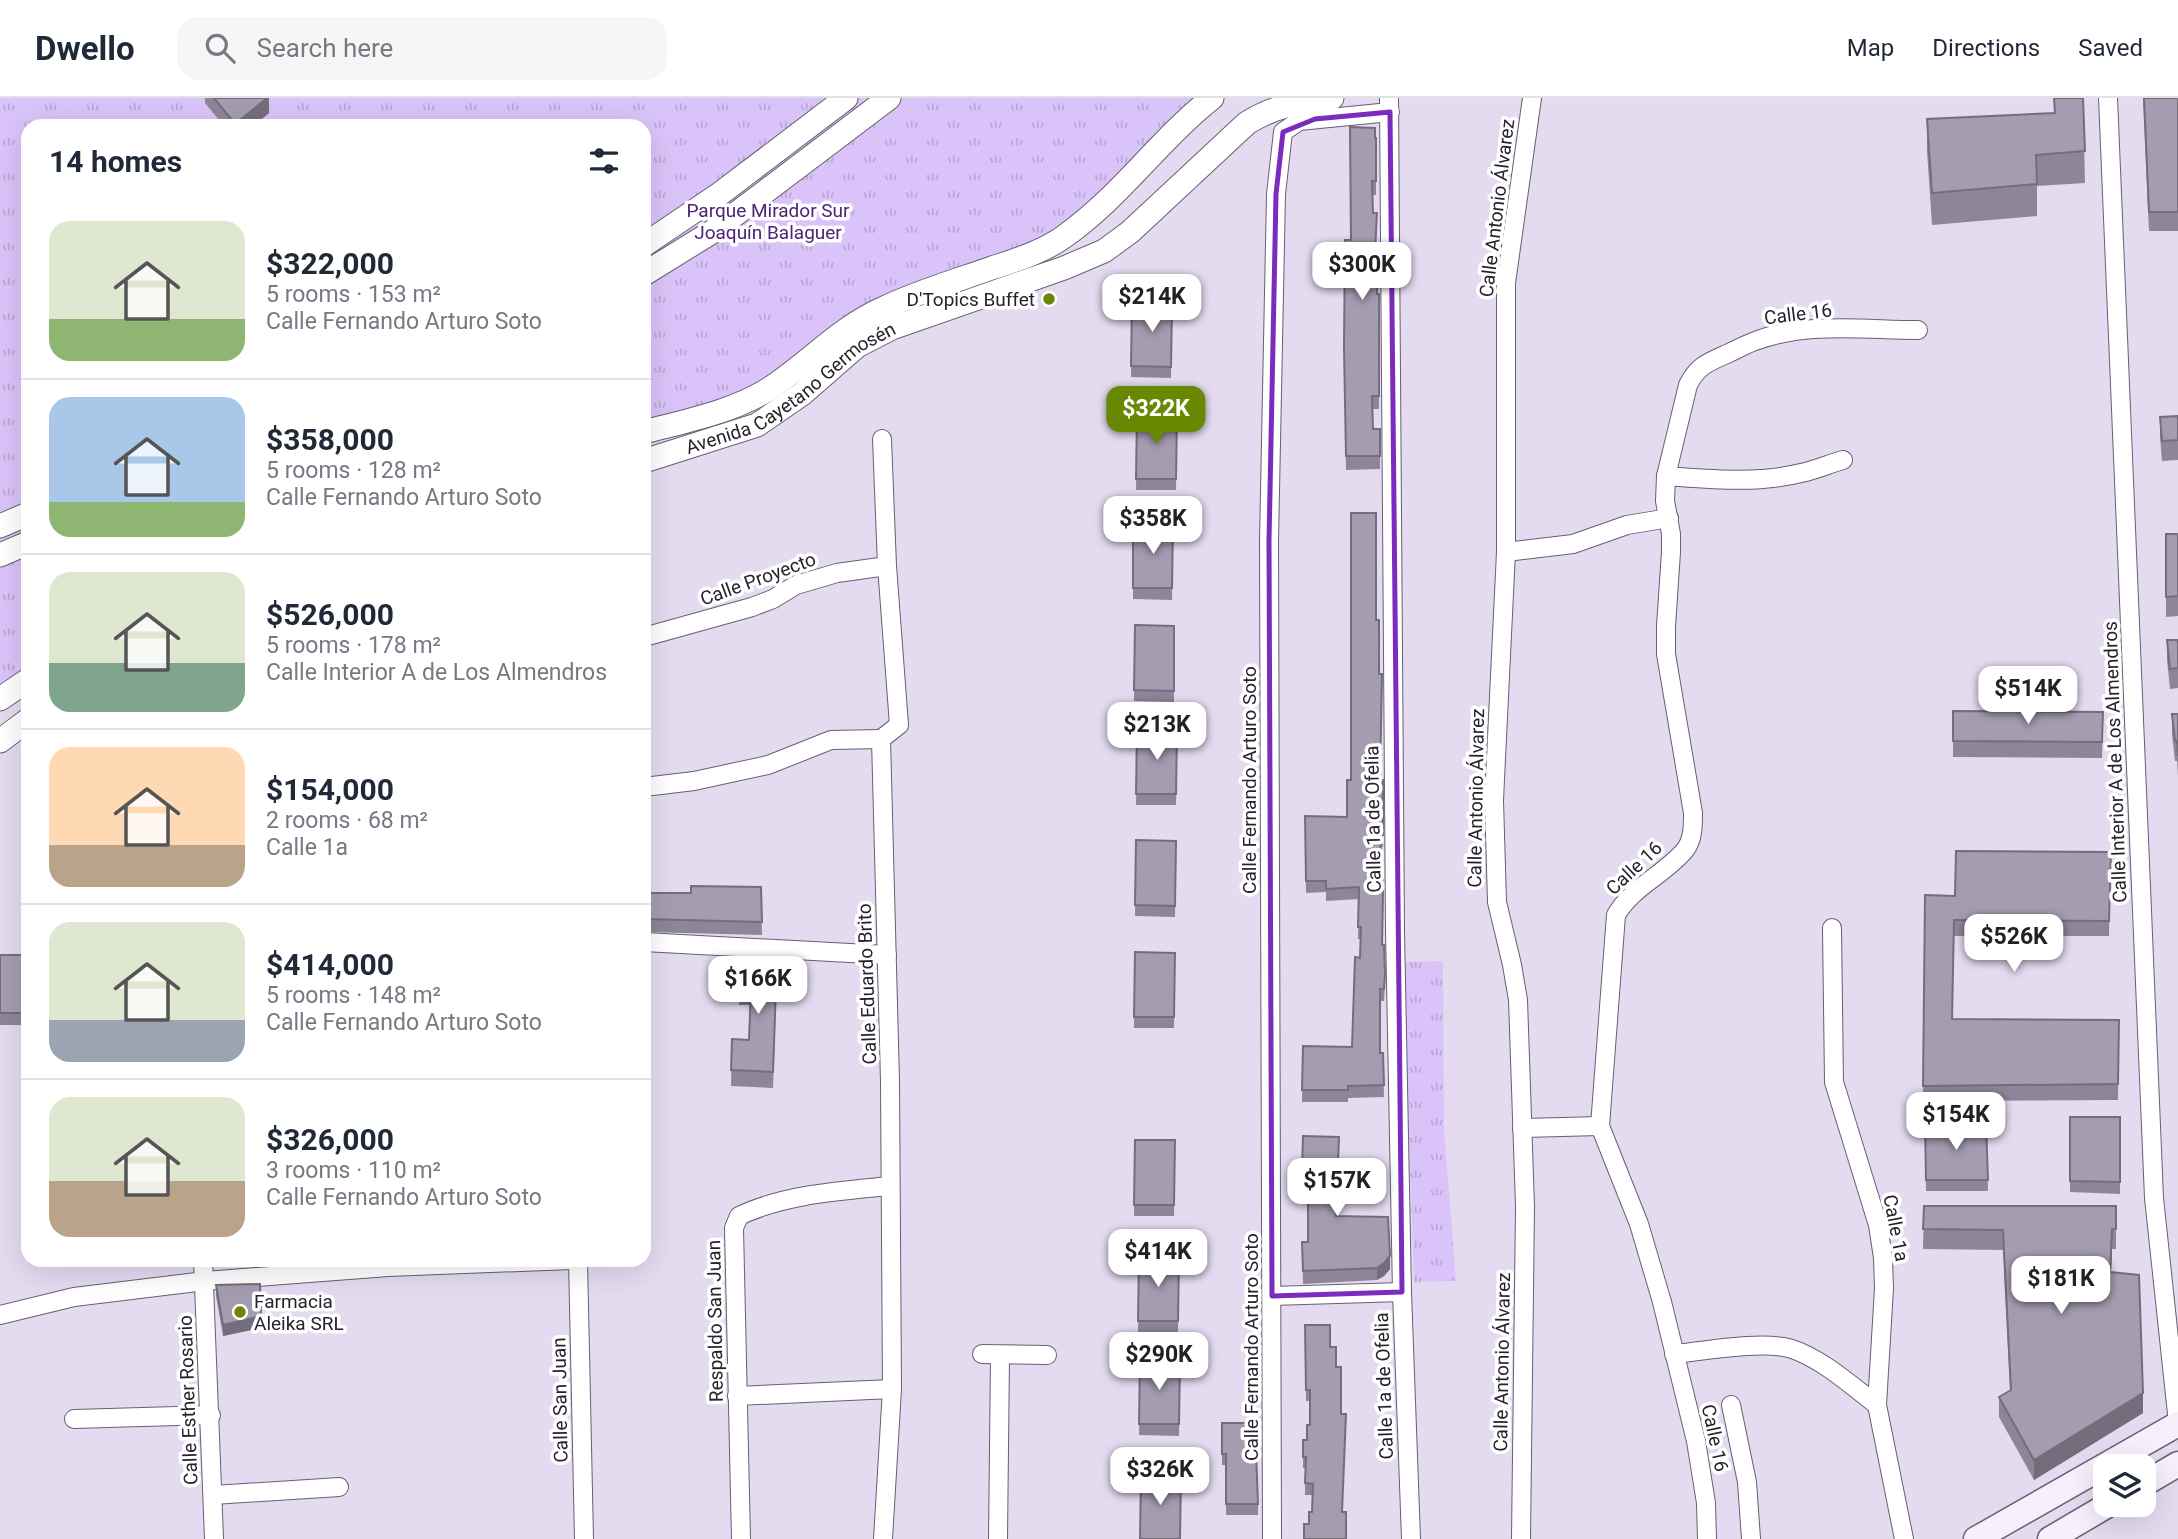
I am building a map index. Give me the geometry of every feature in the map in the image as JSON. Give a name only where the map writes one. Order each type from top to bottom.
[{"type":"main road","points":[[1976,1539],[2178,1423]]},
{"type":"main road","points":[[2156,1477],[2178,1464]]},
{"type":"main road","points":[[2025,1511],[2041,1539]]},
{"type":"main road","points":[[2050,1539],[2093,1514]]},
{"type":"street","points":[[651,240],[722,193],[846,98]]},
{"type":"street","points":[[651,270],[712,232],[889,98]]},
{"type":"street","name":"Avenida Cayetano Germosén","points":[[651,430],[752,399],[793,373],[845,330],[879,310],[908,297],[1027,256],[1062,238],[1121,188],[1194,112],[1212,98]]},
{"type":"street","name":"Avenida Cayetano Germosén","points":[[651,459],[757,425],[802,394],[858,346],[892,328],[1064,268],[1104,251],[1130,232],[1247,123],[1264,112],[1283,105],[1332,98]]},
{"type":"street","name":"Calle Antonio Álvarez","points":[[1521,1539],[1525,1219],[1518,1000],[1495,888],[1494,800],[1506,552],[1506,282],[1532,98]]},
{"type":"street","name":"Calle Interior A de Los Almendros","points":[[2108,98],[2154,1198],[2178,1423]]},
{"type":"street","name":"Calle 1a de Ofelia","points":[[1389,105],[1391,519],[1402,1292],[1411,1539]]},
{"type":"street","name":"Calle Fernando Arturo Soto","points":[[1272,1539],[1269,541],[1278,155],[1283,132],[1299,121],[1389,105]]},
{"type":"street","name":"Calle 16","points":[[1707,1539],[1706,1503],[1700,1462],[1652,1263],[1600,1126],[1616,915],[1623,902],[1685,850],[1692,834],[1693,813],[1666,654],[1665,626],[1671,552],[1665,476],[1688,385],[1695,371],[1705,364],[1758,340],[1785,333],[1814,330],[1918,330]]},
{"type":"street","points":[[651,786],[694,781],[768,765],[831,740],[881,739],[900,725],[887,566],[882,439]]},
{"type":"street","points":[[1665,476],[1714,480],[1765,479],[1802,473],[1843,460]]},
{"type":"street","points":[[0,526],[21,517]]},
{"type":"street","points":[[1506,552],[1573,544],[1627,525],[1669,518]]},
{"type":"street","points":[[0,555],[21,546]]},
{"type":"street","name":"Calle Proyecto","points":[[651,635],[752,607],[773,599],[796,585],[837,573],[887,566]]},
{"type":"street","points":[[0,699],[21,685]]},
{"type":"street","points":[[0,741],[21,725]]},
{"type":"street","name":"Calle Eduardo Brito","points":[[881,739],[890,1081],[892,1389],[883,1539]]},
{"type":"street","name":"Calle 1a","points":[[1832,928],[1834,1082],[1878,1225],[1884,1288],[1877,1405],[1904,1539]]},
{"type":"street","points":[[651,942],[887,955]]},
{"type":"street","points":[[1522,1128],[1600,1126]]},
{"type":"street","name":"Respaldo San Juan","points":[[741,1539],[734,1228],[739,1216],[757,1208],[824,1192],[890,1186]]},
{"type":"street","name":"Calle Esther Rosario","points":[[204,1267],[214,1539]]},
{"type":"street","points":[[0,1315],[74,1297],[356,1267]]},
{"type":"street","name":"Calle San Juan","points":[[578,1267],[584,1539]]},
{"type":"street","points":[[1272,1296],[1402,1292]]},
{"type":"street","points":[[1674,1354],[1766,1346],[1791,1349],[1830,1370],[1877,1405]]},
{"type":"street","points":[[998,1539],[991,1355],[1046,1354]]},
{"type":"street","points":[[737,1396],[892,1389]]},
{"type":"street","points":[[1731,1405],[1747,1482],[1751,1539]]},
{"type":"street","points":[[74,1419],[211,1415]]},
{"type":"street","points":[[213,1494],[340,1487]]},
{"type":"highlighted area","points":[[1390,112],[1402,1292],[1272,1296],[1269,541],[1276,194],[1283,132],[1315,119]]},
{"type":"green space","name":"Parque Mirador Sur Joaquín Balaguer","points":[[0,98],[1197,98],[1114,182],[1049,236],[787,365],[742,394],[651,421],[651,119],[21,119],[21,674],[0,688]]},
{"type":"green space","points":[[1443,961],[1444,1129],[1456,1281],[1414,1282],[1403,962]]},
{"type":"building","points":[[214,98],[267,98],[241,119],[231,119]]},
{"type":"building","points":[[2054,98],[2083,98],[2085,151],[2036,155],[2037,184],[1932,193],[1927,119],[2055,113]]},
{"type":"building","points":[[2144,98],[2178,98],[2178,212],[2149,212]]},
{"type":"building","points":[[1350,127],[1375,128],[1376,138],[1376,181],[1372,181],[1373,213],[1377,213],[1374,267],[1377,267],[1379,294],[1379,396],[1372,396],[1373,429],[1380,429],[1380,456],[1346,456],[1345,240],[1351,240]]},
{"type":"building","points":[[1132,301],[1172,302],[1171,367],[1131,366]]},
{"type":"building","points":[[1137,414],[1177,414],[1176,479],[1136,479]]},
{"type":"building","points":[[2178,416],[2178,440],[2162,441],[2160,417]]},
{"type":"building","points":[[1351,513],[1376,513],[1376,620],[1379,620],[1379,674],[1382,674],[1380,780],[1383,780],[1383,835],[1380,835],[1385,973],[1384,989],[1380,989],[1380,1053],[1383,1053],[1384,1085],[1348,1086],[1348,1090],[1302,1090],[1303,1046],[1352,1047],[1355,957],[1360,958],[1359,887],[1326,889],[1326,881],[1306,881],[1305,816],[1347,817],[1347,780],[1351,780]]},
{"type":"building","points":[[1133,523],[1173,524],[1172,588],[1133,588]]},
{"type":"building","points":[[2166,534],[2178,534],[2178,596],[2166,597]]},
{"type":"building","points":[[1135,625],[1174,626],[1174,691],[1134,690]]},
{"type":"building","points":[[2167,640],[2178,640],[2178,668],[2170,669]]},
{"type":"building","points":[[1953,711],[2103,712],[2102,742],[1953,741]]},
{"type":"building","points":[[2172,714],[2178,714],[2178,756],[2177,741]]},
{"type":"building","points":[[1137,729],[1177,729],[1176,794],[1136,794]]},
{"type":"building","points":[[1136,840],[1176,841],[1175,906],[1135,905]]},
{"type":"building","points":[[1956,851],[2111,852],[2109,921],[1954,920],[1952,1019],[2119,1020],[2118,1084],[1923,1086],[1925,895],[1955,896]]},
{"type":"building","points":[[691,886],[761,887],[762,922],[651,919],[651,893],[691,893]]},
{"type":"building","points":[[1135,952],[1175,953],[1174,1017],[1134,1017]]},
{"type":"building","points":[[0,955],[21,955],[21,1013],[0,1013]]},
{"type":"building","points":[[740,957],[777,959],[773,1072],[731,1070],[732,1039],[749,1040],[751,989],[739,989]]},
{"type":"building","points":[[2070,1117],[2120,1117],[2120,1182],[2070,1181]]},
{"type":"building","points":[[1925,1124],[1986,1124],[1988,1180],[1926,1180]]},
{"type":"building","points":[[1303,1136],[1339,1137],[1336,1216],[1388,1217],[1390,1256],[1377,1268],[1303,1271],[1302,1242],[1308,1242],[1308,1171],[1302,1171]]},
{"type":"building","points":[[1135,1140],[1175,1140],[1174,1205],[1134,1205]]},
{"type":"building","points":[[1924,1206],[2116,1206],[2110,1272],[2139,1275],[2143,1393],[2034,1460],[1999,1397],[2011,1390],[2003,1230],[1923,1229]]},
{"type":"building","points":[[1139,1256],[1179,1257],[1178,1321],[1138,1321]]},
{"type":"building","name":"Farmacia Aleika SRL","points":[[260,1284],[261,1316],[223,1325],[216,1285]]},
{"type":"building","points":[[1305,1325],[1330,1325],[1330,1347],[1336,1347],[1336,1367],[1341,1367],[1341,1414],[1346,1414],[1342,1512],[1346,1512],[1346,1539],[1304,1539],[1304,1524],[1309,1524],[1309,1512],[1312,1512],[1313,1484],[1305,1483],[1306,1457],[1303,1457],[1303,1440],[1307,1440],[1307,1425],[1310,1425],[1310,1390],[1306,1390]]},
{"type":"building","points":[[1140,1359],[1180,1360],[1179,1424],[1139,1424]]},
{"type":"building","points":[[1222,1423],[1255,1423],[1258,1504],[1226,1504],[1226,1454],[1222,1454]]},
{"type":"building","points":[[1141,1474],[1181,1475],[1180,1539],[1140,1539]]},
{"type":"place","name":"D'Topics Buffet","points":[[1049,299]]},
{"type":"place","name":"Farmacia Aleika SRL","points":[[240,1312]]}]
